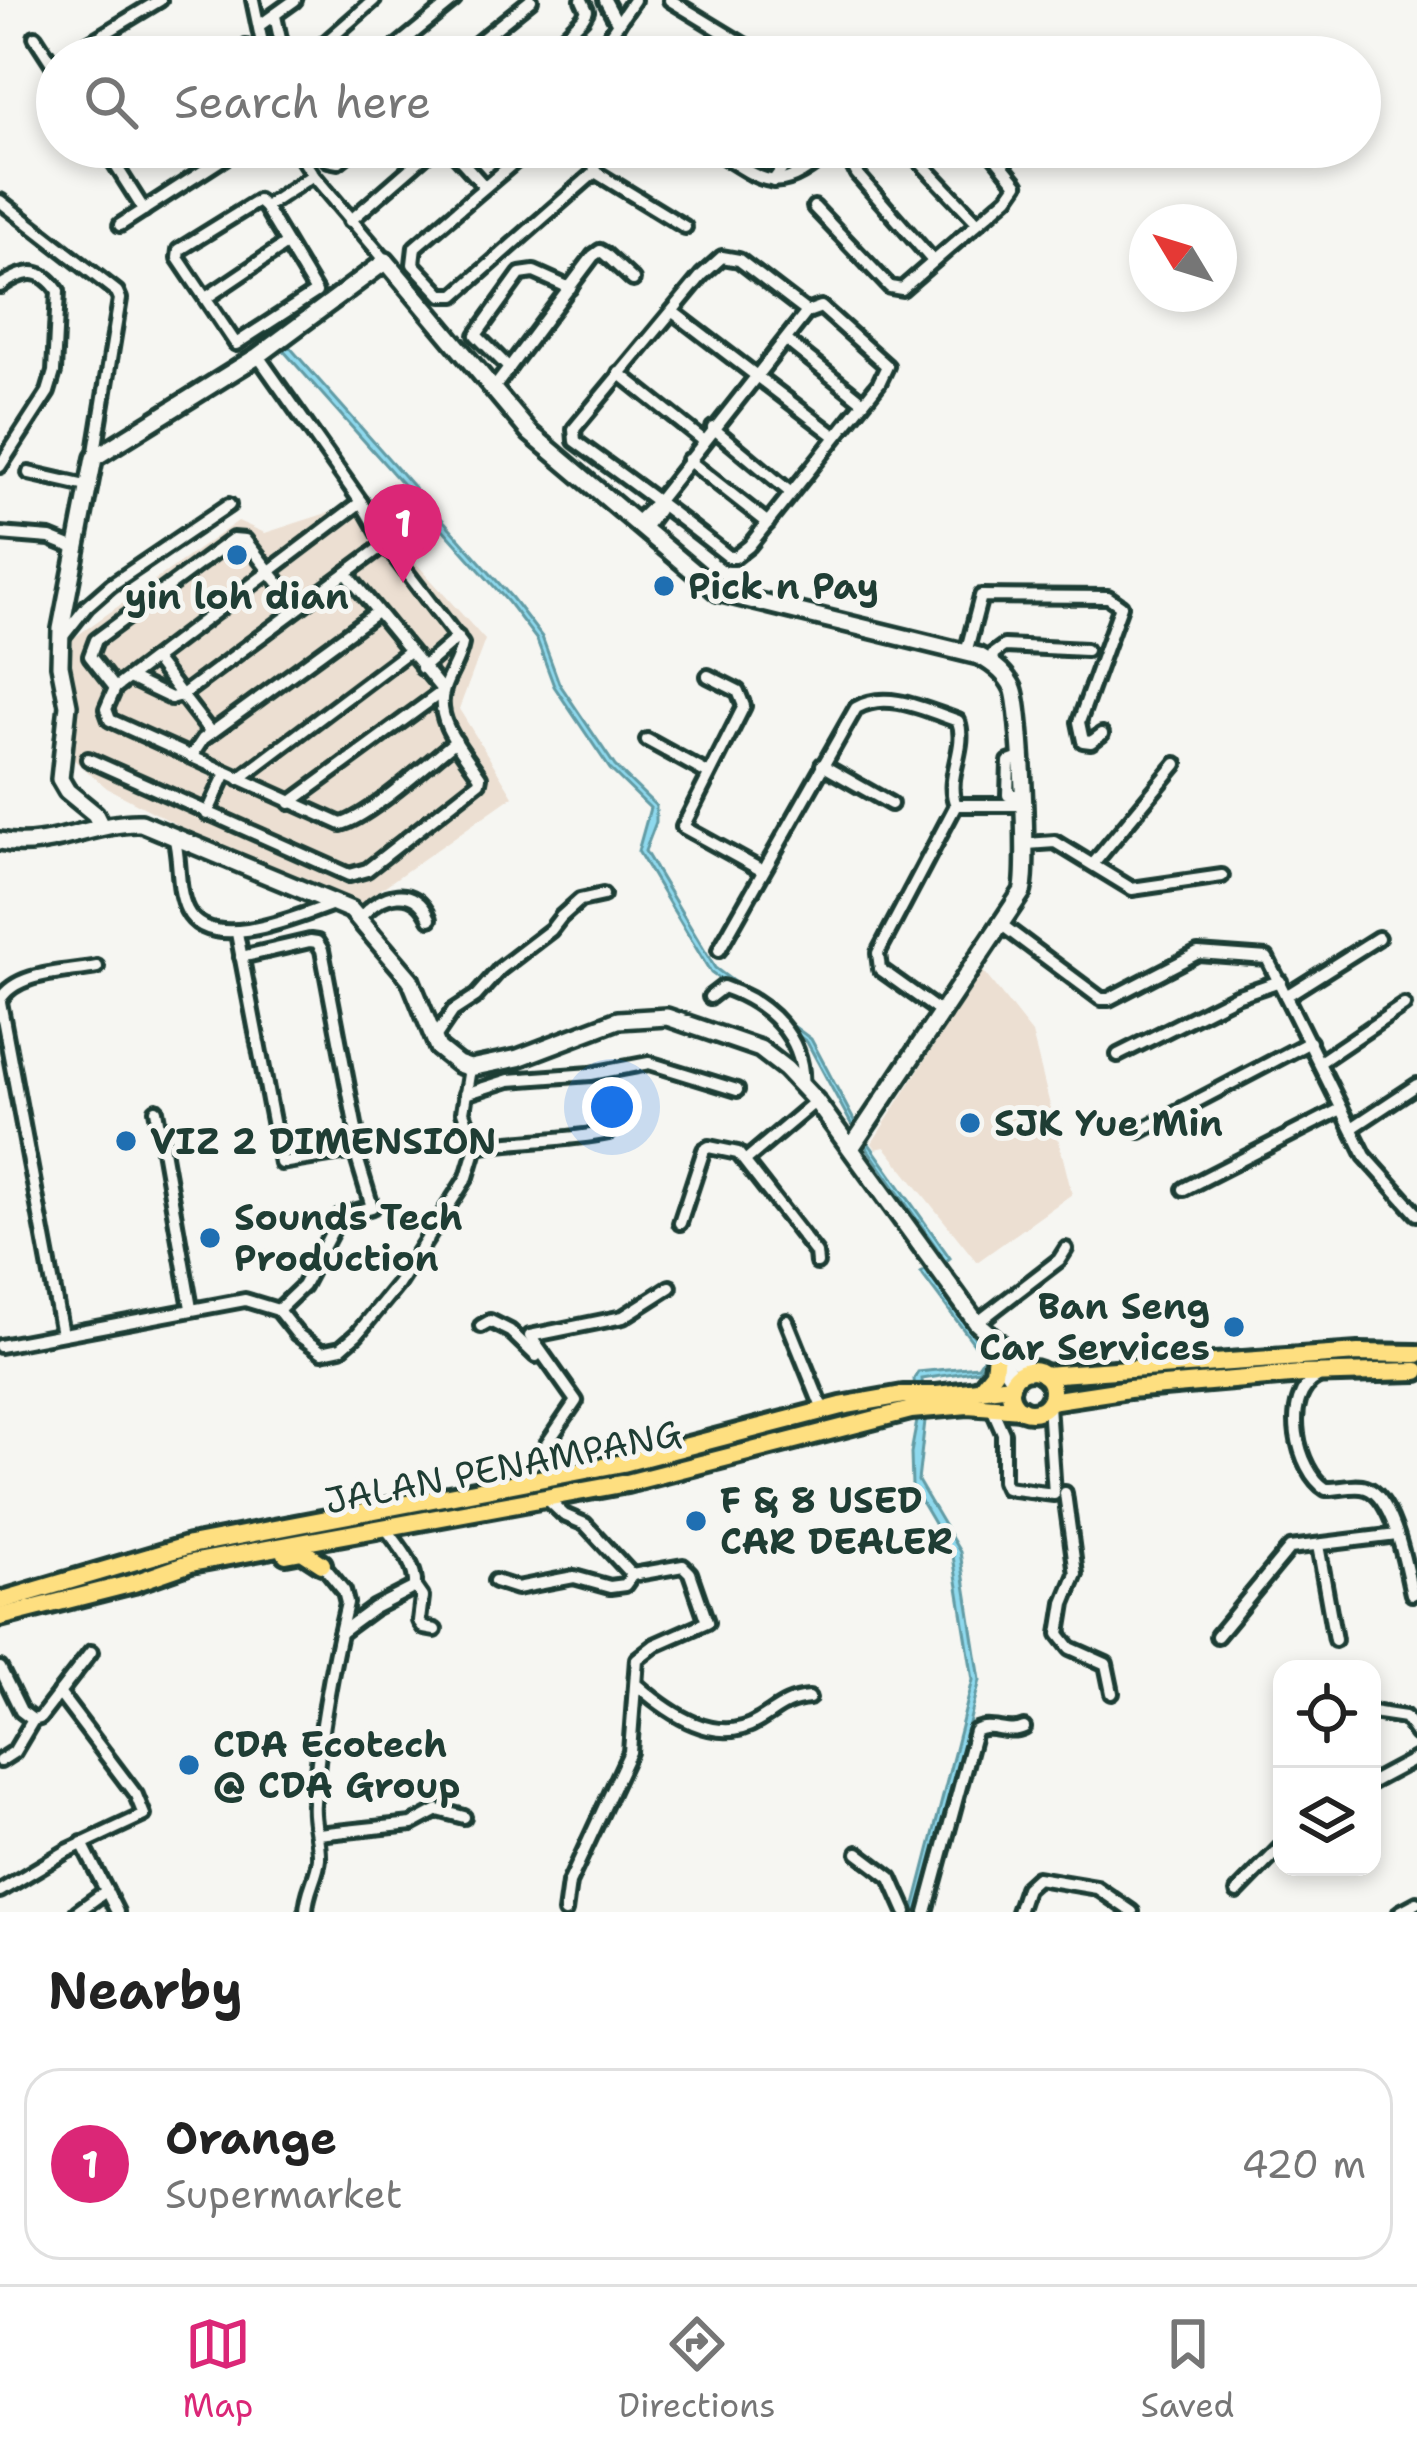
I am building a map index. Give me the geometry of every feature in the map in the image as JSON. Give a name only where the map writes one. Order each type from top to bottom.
[{"type":"main road","points":[[982,1388],[996,1368],[996,1353]]},
{"type":"main road","name":"JALAN PENAMPANG","points":[[935,1401],[1025,1378],[1358,1353],[1417,1354]]},
{"type":"main road","points":[[1049,1403],[1052,1387],[1025,1378],[1012,1400],[1021,1409],[1036,1412],[1049,1403],[1129,1389],[1277,1376],[1417,1371]]},
{"type":"main road","name":"JALAN PENAMPANG","points":[[0,1600],[206,1542],[623,1463],[824,1410],[935,1401],[1021,1409]]},
{"type":"main road","name":"JALAN PENAMPANG","points":[[0,1617],[160,1572],[350,1532],[627,1483],[911,1402]]},
{"type":"main road","points":[[134,1582],[158,1582],[302,1551],[322,1564],[323,1547],[350,1532]]},
{"type":"main road","points":[[134,1562],[152,1560],[160,1572]]},
{"type":"street","points":[[101,36],[160,0]]},
{"type":"street","points":[[253,0],[262,36]]},
{"type":"street","points":[[260,25],[295,0]]},
{"type":"street","points":[[333,36],[374,0]]},
{"type":"street","points":[[410,36],[454,0]]},
{"type":"street","points":[[486,36],[531,0]]},
{"type":"street","points":[[565,36],[587,11],[582,0]]},
{"type":"street","points":[[605,0],[618,24]]},
{"type":"street","points":[[610,36],[634,0]]},
{"type":"street","points":[[670,0],[727,36]]},
{"type":"street","points":[[275,16],[279,36]]},
{"type":"street","points":[[117,168],[144,210]]},
{"type":"street","points":[[120,225],[209,168]]},
{"type":"street","points":[[308,168],[542,445],[718,592],[966,653],[992,663],[1015,691],[1027,844],[1025,883],[944,1014],[851,1148]]},
{"type":"street","points":[[350,221],[411,168]]},
{"type":"street","points":[[468,168],[484,186]]},
{"type":"street","points":[[506,168],[415,247],[413,264],[448,297],[488,268],[595,172]]},
{"type":"street","points":[[595,168],[595,172]]},
{"type":"street","points":[[743,168],[773,181],[798,177],[809,168]]},
{"type":"street","points":[[773,181],[783,168]]},
{"type":"street","points":[[854,168],[933,261]]},
{"type":"street","points":[[926,168],[977,222]]},
{"type":"street","points":[[814,207],[894,290],[902,289],[1017,184],[1004,168]]},
{"type":"street","points":[[595,172],[685,227]]},
{"type":"street","points":[[265,207],[313,175]]},
{"type":"street","points":[[0,202],[120,299],[60,640],[68,706],[60,779],[95,814],[100,826]]},
{"type":"street","points":[[262,202],[286,244],[316,292],[236,344],[178,258],[179,250],[262,202]]},
{"type":"street","points":[[206,298],[286,244]]},
{"type":"street","points":[[494,388],[600,251],[633,280]]},
{"type":"street","points":[[641,525],[658,510],[658,501],[703,440],[807,312],[821,307],[887,366],[884,376],[749,546],[729,557],[658,501],[575,441],[574,429],[716,259],[739,260],[807,312]]},
{"type":"street","points":[[94,458],[258,356],[386,261]]},
{"type":"street","points":[[509,368],[476,335],[520,274],[534,272],[570,288]]},
{"type":"street","points":[[0,286],[18,273],[39,273],[58,291],[59,311],[48,392],[0,466]]},
{"type":"street","points":[[673,312],[835,436]]},
{"type":"street","points":[[786,340],[862,401]]},
{"type":"street","points":[[88,760],[349,875],[367,870],[476,788],[481,777],[441,708],[443,691],[462,650],[458,637],[385,544],[361,502],[258,356]]},
{"type":"street","points":[[620,373],[703,440]]},
{"type":"street","points":[[713,428],[791,493]]},
{"type":"street","points":[[688,460],[768,523]]},
{"type":"street","points":[[29,473],[86,486]]},
{"type":"street","points":[[361,502],[115,688],[106,710],[110,720],[334,824],[348,824],[456,741]]},
{"type":"street","points":[[60,640],[111,585],[230,505]]},
{"type":"street","points":[[0,534],[50,538],[76,549]]},
{"type":"street","points":[[115,688],[90,656],[96,640],[233,539],[245,540],[298,608]]},
{"type":"street","points":[[129,678],[171,698],[182,695],[385,544]]},
{"type":"street","points":[[346,572],[443,691]]},
{"type":"street","points":[[966,653],[981,596],[1113,598],[1121,606],[1079,722],[1083,741],[1091,742],[1102,734]]},
{"type":"street","points":[[191,758],[211,733],[377,611]]},
{"type":"street","points":[[422,668],[458,637]]},
{"type":"street","points":[[992,663],[993,654],[1004,646],[1086,650]]},
{"type":"street","points":[[239,779],[409,651]]},
{"type":"street","points":[[154,659],[211,733]]},
{"type":"street","points":[[709,676],[738,691],[745,706],[685,830],[763,872]]},
{"type":"street","points":[[290,803],[443,691]]},
{"type":"street","points":[[719,950],[856,708],[872,699],[891,700],[958,721],[961,726],[951,790],[956,805],[878,952],[877,962],[880,969],[944,1014]]},
{"type":"street","points":[[646,740],[709,774]]},
{"type":"street","points":[[1094,863],[1175,764]]},
{"type":"street","points":[[822,765],[891,804]]},
{"type":"street","points":[[207,814],[226,773]]},
{"type":"street","points":[[956,805],[1020,800]]},
{"type":"street","points":[[0,841],[22,842],[141,823],[336,903],[360,918],[410,980],[434,1040],[450,1060],[470,1067],[557,1046],[604,1024],[633,1018],[667,1018],[760,1049],[816,1101],[981,1326],[1025,1378]]},
{"type":"street","points":[[174,836],[182,893],[192,917],[201,924],[237,933],[336,903]]},
{"type":"street","points":[[1027,844],[1055,842],[1132,889],[1222,876]]},
{"type":"street","points":[[181,869],[192,844]]},
{"type":"street","points":[[275,876],[290,851]]},
{"type":"street","points":[[293,918],[310,893]]},
{"type":"street","points":[[360,918],[383,900],[408,895],[420,901],[430,919]]},
{"type":"street","points":[[434,1040],[452,1011],[551,930],[561,916],[580,901],[603,895]]},
{"type":"street","points":[[1002,925],[1101,999],[1190,956],[1207,952],[1267,958],[1352,1128],[1382,1178],[1417,1214]]},
{"type":"street","points":[[237,933],[280,1163],[355,1151]]},
{"type":"street","points":[[1286,996],[1378,938]]},
{"type":"street","points":[[241,957],[310,941],[322,950],[358,1140],[355,1151],[372,1208],[340,1216],[303,1286],[278,1310]]},
{"type":"street","points":[[62,1334],[0,1001],[5,991],[26,980],[97,967]]},
{"type":"street","points":[[1118,1055],[1236,996],[1280,981]]},
{"type":"street","points":[[710,997],[724,987],[764,1009],[800,1051],[802,1087]]},
{"type":"street","points":[[1320,1062],[1404,1005]]},
{"type":"street","points":[[1140,1131],[1310,1042]]},
{"type":"street","points":[[465,1094],[509,1080],[591,1074],[649,1063],[737,1090]]},
{"type":"street","points":[[0,1346],[245,1300],[278,1310],[316,1350],[327,1353],[341,1348],[390,1294],[462,1190],[476,1147],[464,1121],[470,1067]]},
{"type":"street","points":[[1352,1128],[1417,1085]]},
{"type":"street","points":[[746,1160],[816,1101]]},
{"type":"street","points":[[1184,1189],[1341,1108]]},
{"type":"street","points":[[155,1109],[191,1308]]},
{"type":"street","points":[[476,1147],[576,1140],[610,1132]]},
{"type":"street","points":[[680,1223],[706,1148],[738,1153],[816,1252],[817,1263]]},
{"type":"street","points":[[981,1326],[1066,1249]]},
{"type":"street","points":[[519,1484],[576,1401],[530,1336],[623,1317],[670,1286]]},
{"type":"street","points":[[481,1326],[490,1321],[510,1331],[571,1393]]},
{"type":"street","points":[[787,1321],[824,1410]]},
{"type":"street","points":[[981,1326],[996,1353],[1025,1378]]},
{"type":"street","points":[[1298,1399],[1309,1381],[1325,1373]]},
{"type":"street","points":[[1277,1376],[1293,1384],[1298,1399],[1295,1430],[1314,1480],[1326,1490],[1368,1489],[1384,1507],[1397,1535],[1412,1594]]},
{"type":"street","points":[[1049,1403],[1059,1493],[1076,1574],[1064,1603],[1059,1634],[1070,1648],[1106,1664],[1112,1693]]},
{"type":"street","points":[[991,1405],[1003,1433],[1006,1488],[1059,1493]]},
{"type":"street","points":[[545,1497],[564,1515],[585,1524],[632,1575]]},
{"type":"street","points":[[384,1526],[416,1577],[415,1587],[422,1597],[419,1621],[424,1628],[435,1630]]},
{"type":"street","points":[[1216,1636],[1284,1552],[1397,1535]]},
{"type":"street","points":[[1318,1545],[1335,1640]]},
{"type":"street","points":[[306,1912],[319,1855],[313,1810],[316,1768],[347,1596],[322,1564]]},
{"type":"street","points":[[495,1581],[517,1588],[574,1576],[610,1587],[625,1585],[632,1575],[683,1566],[690,1573],[706,1622],[637,1659],[630,1752],[569,1883],[565,1912]]},
{"type":"street","points":[[340,1633],[415,1587]]},
{"type":"street","points":[[0,1761],[14,1753],[33,1720],[40,1718],[91,1652]]},
{"type":"street","points":[[0,1668],[21,1711],[33,1720]]},
{"type":"street","points":[[638,1686],[671,1712],[716,1730],[743,1727],[777,1706],[809,1698]]},
{"type":"street","points":[[0,1891],[82,1844],[140,1819],[144,1812],[93,1734],[59,1693]]},
{"type":"street","points":[[1381,1713],[1405,1717],[1417,1734]]},
{"type":"street","points":[[926,1912],[976,1730],[984,1726],[1015,1732],[1024,1728]]},
{"type":"street","points":[[1381,1777],[1417,1758]]},
{"type":"street","points":[[318,1834],[412,1824],[438,1810],[464,1817]]},
{"type":"street","points":[[82,1844],[117,1912]]},
{"type":"street","points":[[859,1853],[892,1878],[907,1912]]},
{"type":"street","points":[[1237,1892],[1273,1855]]},
{"type":"street","points":[[1018,1912],[1026,1888],[1037,1878],[1097,1888],[1128,1910]]},
{"type":"street","points":[[77,1912],[106,1892]]},
{"type":"street","points":[[1400,1912],[1417,1903]]},
{"type":"shaded area","points":[[361,502],[485,640],[459,709],[513,796],[351,910],[107,788],[61,749],[61,647],[238,521],[265,533]]},
{"type":"shaded area","name":"SJK Yue Min","points":[[982,970],[1032,1033],[1072,1194],[977,1262],[885,1147],[876,1149],[872,1143]]},
{"type":"water","points":[[287,344],[542,637],[559,683],[615,766],[656,806],[656,822],[645,851],[715,968],[811,1039],[858,1128],[950,1258],[929,1275],[989,1357],[979,1370],[922,1379],[925,1421],[918,1481],[960,1552],[980,1680],[921,1912],[913,1912],[973,1680],[953,1556],[912,1486],[917,1421],[914,1379],[918,1372],[978,1366],[984,1357],[921,1273],[941,1254],[855,1131],[807,1042],[711,973],[638,851],[650,808],[610,769],[554,686],[537,640],[282,349]]},
{"type":"place","name":"yin loh dian","points":[[237,555]]},
{"type":"place","name":"Orange","points":[[403,583]]},
{"type":"place","name":"Pick n Pay","points":[[664,586]]},
{"type":"place","name":"SJK Yue Min","points":[[970,1123]]},
{"type":"place","name":"VIZ 2 DIMENSION","points":[[126,1141]]},
{"type":"place","name":"Sounds Tech Production","points":[[210,1238]]},
{"type":"place","name":"Ban Seng Car Services","points":[[1234,1327]]},
{"type":"place","name":"F & 8 USED CAR DEALER","points":[[696,1521]]},
{"type":"place","name":"CDA Ecotech @ CDA Group","points":[[189,1765]]}]
